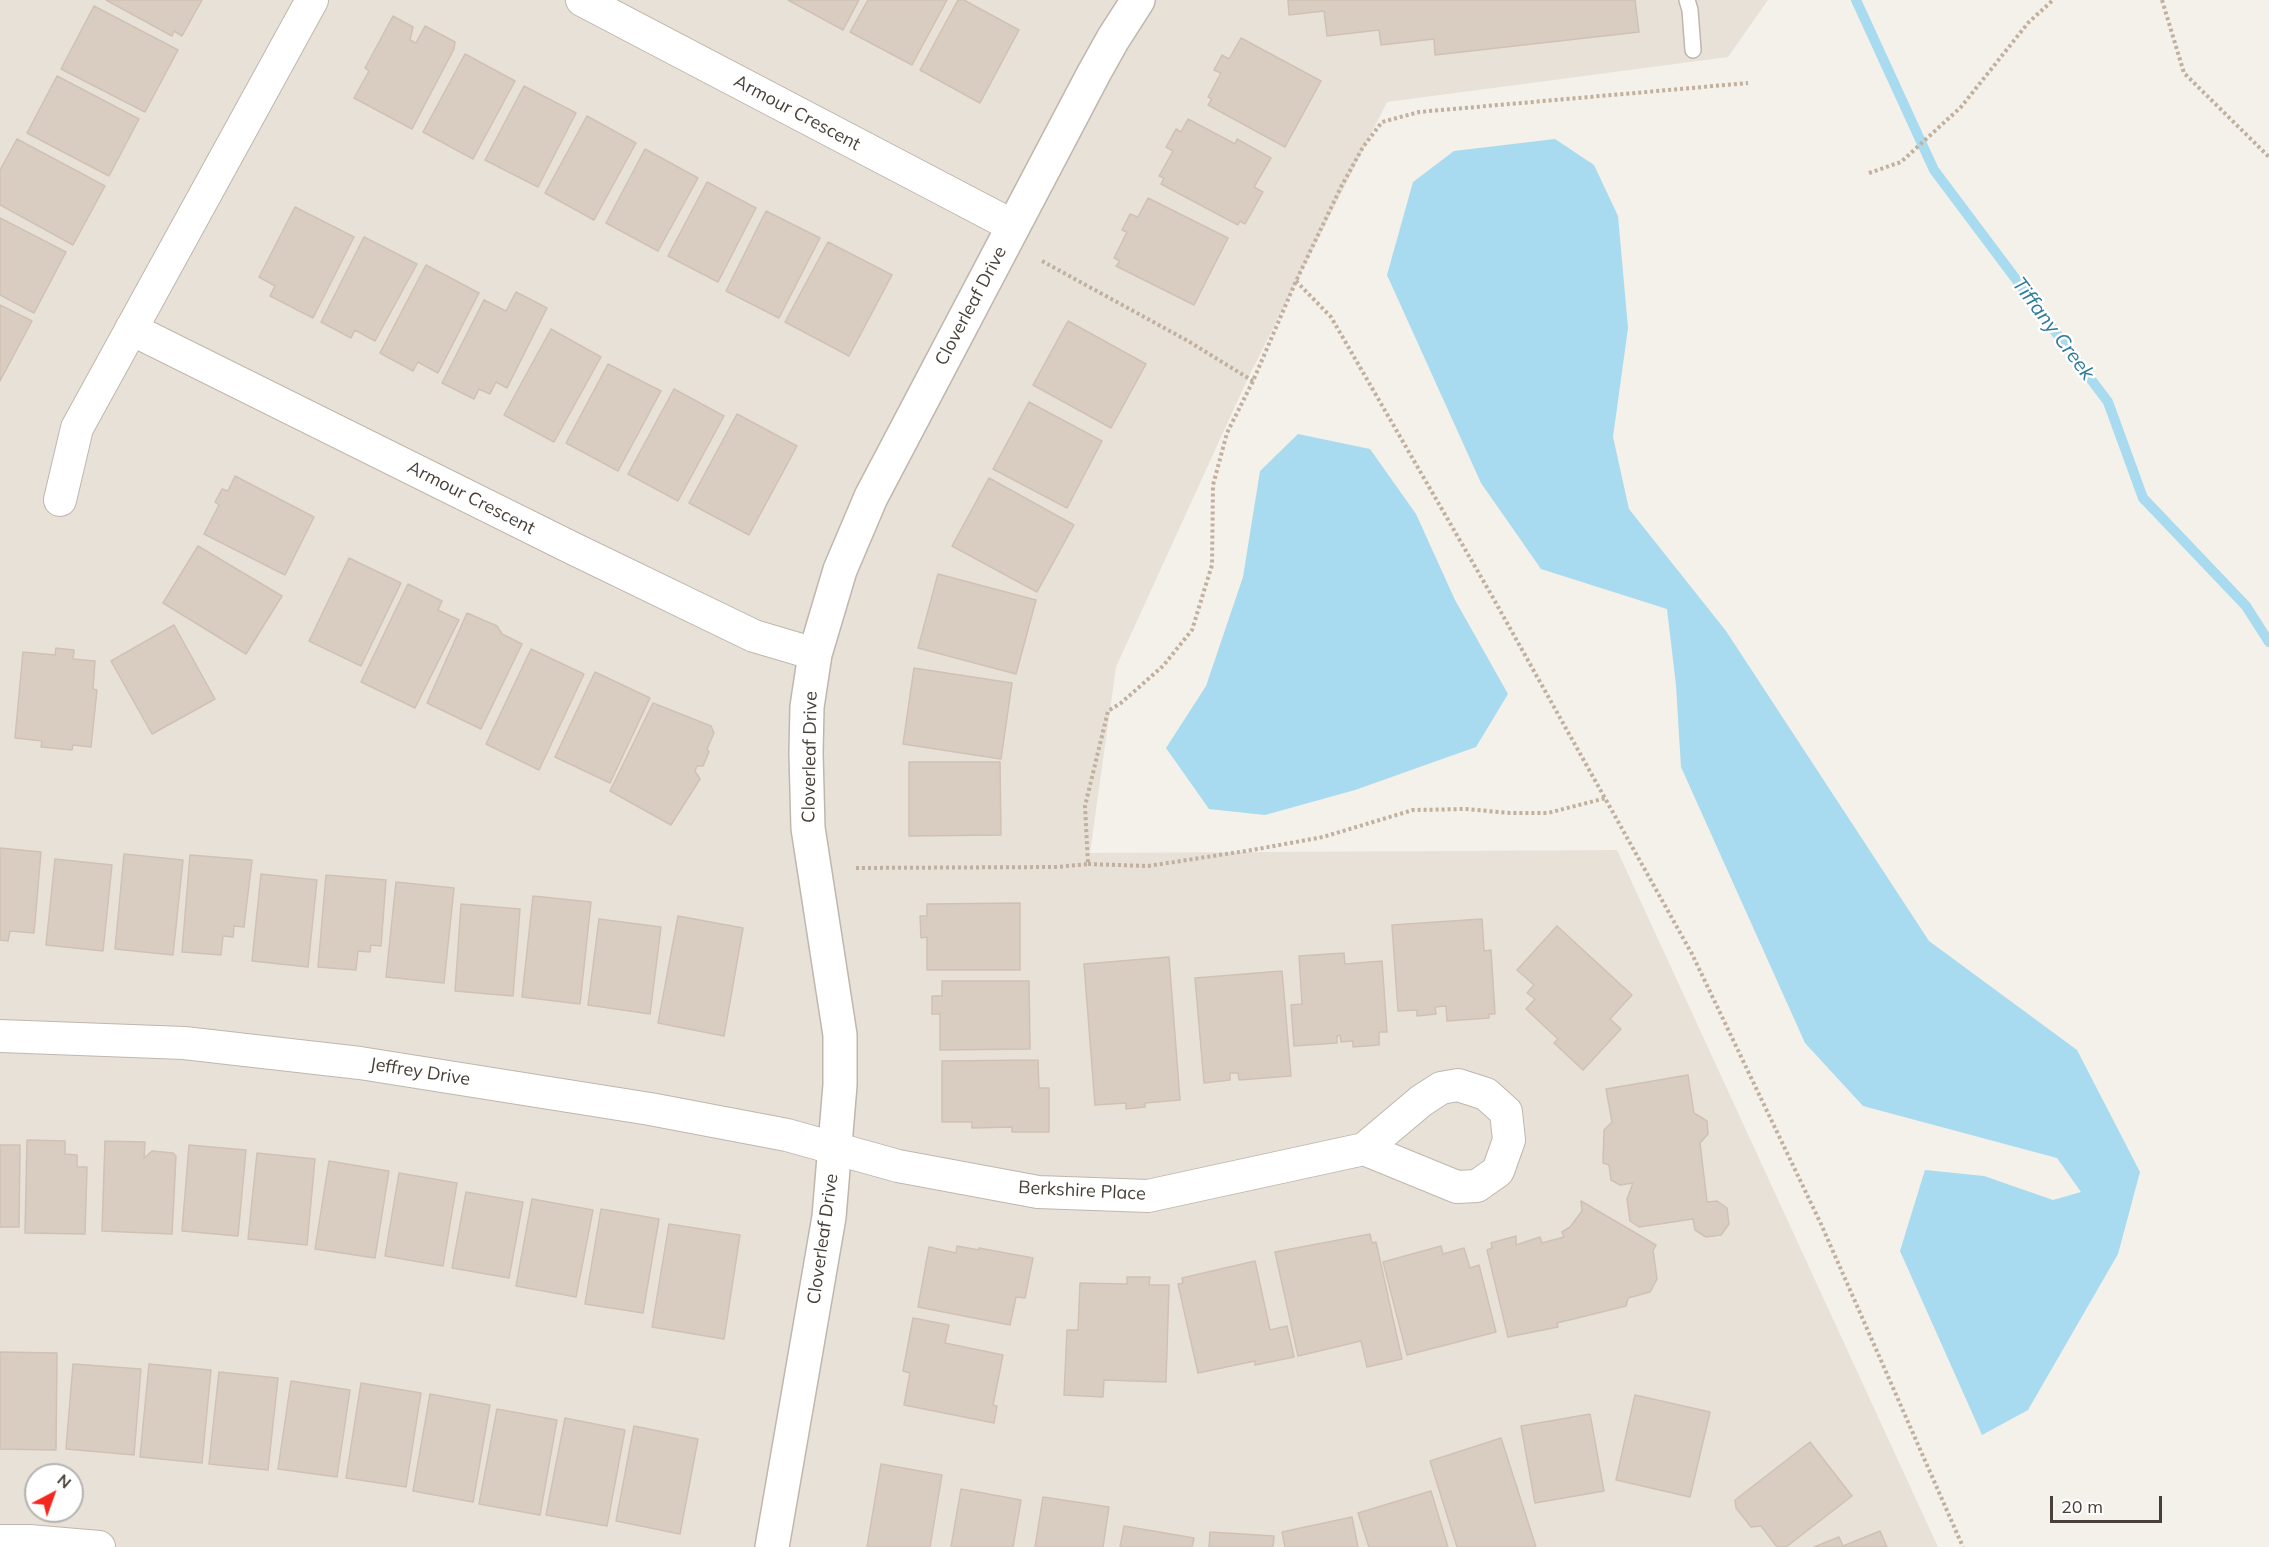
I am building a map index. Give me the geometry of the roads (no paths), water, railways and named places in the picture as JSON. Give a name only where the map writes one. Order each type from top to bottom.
[{"type":"street","points":[[60,500],[77,428],[312,0]]},
{"type":"street","name":"Armour Crescent","points":[[582,0],[1013,226]]},
{"type":"street","name":"Cloverleaf Drive","points":[[772,1547],[829,1217],[840,1085],[840,1035],[808,828],[807,707],[815,654],[840,570],[871,496],[1113,39],[1138,0]]},
{"type":"street","name":"Armour Crescent","points":[[131,329],[754,636],[815,654]]},
{"type":"street","name":"Jeffrey Drive","points":[[0,1036],[184,1043],[360,1063],[650,1109],[787,1135],[836,1147]]},
{"type":"street","name":"Berkshire Place","points":[[836,1147],[898,1166],[1038,1192],[1148,1197],[1364,1149]]},
{"type":"street","points":[[0,1541],[99,1547]]},
{"type":"lane","points":[[1687,0],[1693,50]]},
{"type":"water","points":[[1555,139],[1594,165],[1618,216],[1628,328],[1613,437],[1629,509],[1726,631],[1929,941],[2077,1050],[2140,1172],[2118,1254],[2028,1410],[1982,1435],[1900,1251],[1925,1170],[1984,1176],[2053,1200],[2081,1192],[2057,1158],[1863,1106],[1805,1043],[1681,767],[1676,685],[1667,609],[1541,569],[1481,483],[1387,275],[1413,182],[1454,151]]},
{"type":"water","points":[[1298,434],[1370,449],[1416,514],[1455,600],[1508,694],[1476,747],[1355,790],[1265,815],[1209,809],[1166,748],[1206,686],[1243,577],[1260,471]]},
{"type":"waterway","name":"Tiffany Creek","points":[[1856,0],[1934,170],[2108,402],[2143,498],[2246,606],[2269,642]]}]
